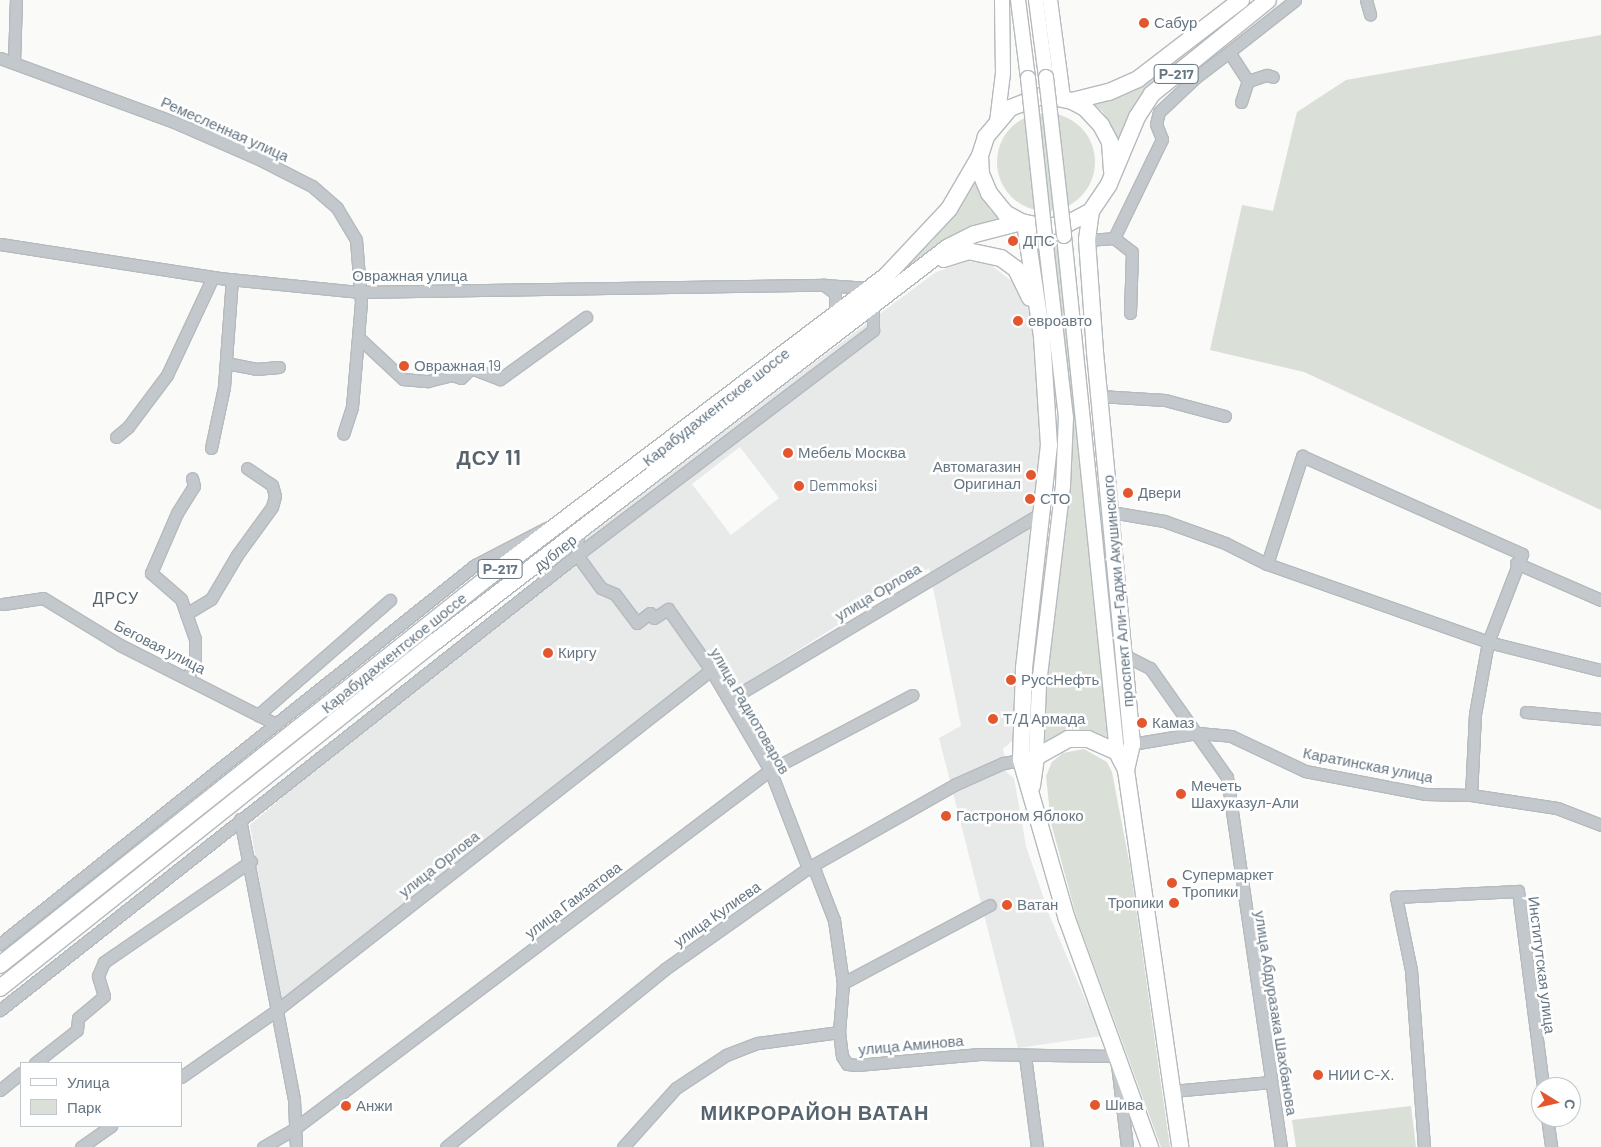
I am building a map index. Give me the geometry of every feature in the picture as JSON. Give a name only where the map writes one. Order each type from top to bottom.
[{"type":"highway","name":"Р-217","points":[[1068,99],[1109,92],[1138,79],[1241,0]]},
{"type":"highway","name":"Р-217","points":[[1112,170],[1110,142],[1101,125],[1085,108],[1068,99],[1044,95],[1025,100],[1010,108],[986,137],[980,156],[981,174],[989,193],[1005,213],[1023,222],[1045,227],[1067,224],[1091,211],[1109,184],[1112,170],[1137,117],[1152,94],[1268,0]]},
{"type":"highway","name":"Карабудахкентское шоссе","points":[[0,965],[486,580],[886,276],[939,221],[980,156]]},
{"type":"highway","name":"проспект Али-Гаджи Акушинского","points":[[1091,211],[1087,240],[1099,396],[1132,744],[1126,770],[1180,1147]]},
{"type":"highway","name":"Карабудахкентское шоссе","points":[[0,988],[578,530],[947,248],[974,234],[1023,222]]},
{"type":"highway","points":[[1023,222],[1042,337],[1049,406],[1043,512],[1024,668],[1031,789],[1067,919],[1150,1147]]},
{"type":"highway","points":[[910,276],[954,254],[968,251],[1001,258],[1016,269],[1026,285],[1042,337]]},
{"type":"highway","points":[[1029,758],[1068,738],[1088,739],[1117,752],[1126,770]]},
{"type":"main road","points":[[997,122],[1003,64],[1002,0]]},
{"type":"main road","points":[[1018,0],[1066,418],[1063,486],[1029,758]]},
{"type":"main road","points":[[1036,0],[1064,236],[1117,752]]},
{"type":"main road","points":[[1050,0],[1068,99]]},
{"type":"street","points":[[14,62],[16,0]]},
{"type":"street","points":[[1114,238],[1162,139],[1156,124],[1159,112],[1229,52],[1295,0]]},
{"type":"street","points":[[1366,0],[1370,14]]},
{"type":"street","points":[[1229,52],[1248,81]]},
{"type":"street","name":"Ремесленная улица","points":[[0,58],[174,122],[312,186],[338,208],[348,223],[359,257],[361,297],[352,407],[342,434]]},
{"type":"street","points":[[1248,81],[1267,75],[1273,77]]},
{"type":"street","points":[[1241,102],[1248,81]]},
{"type":"street","points":[[1087,240],[1114,238],[1132,252],[1130,313]]},
{"type":"street","name":"Овражная улица","points":[[0,244],[213,277],[361,297],[824,284],[869,288]]},
{"type":"street","points":[[116,437],[128,427],[167,375],[213,277]]},
{"type":"street","points":[[211,448],[226,363],[232,279]]},
{"type":"street","points":[[824,284],[835,293],[835,315]]},
{"type":"street","name":"дублер","points":[[0,1010],[577,555],[873,330],[873,306]]},
{"type":"street","points":[[358,337],[403,379],[428,381],[452,374],[461,378],[471,368],[500,380],[586,316]]},
{"type":"street","points":[[226,363],[256,369],[280,367]]},
{"type":"street","points":[[1099,396],[1165,400],[1225,416]]},
{"type":"street","points":[[1267,564],[1302,456],[1522,554],[1516,564],[1488,642],[1475,714],[1471,795]]},
{"type":"street","points":[[186,614],[211,599],[237,555],[272,507],[275,496],[272,485],[247,468]]},
{"type":"street","points":[[188,678],[195,659],[195,639],[181,599],[150,573],[177,513],[194,486],[192,478]]},
{"type":"street","name":"улица Орлова","points":[[729,700],[1043,512]]},
{"type":"street","points":[[1111,512],[1164,521],[1226,543],[1267,564],[1488,642],[1600,670]]},
{"type":"street","points":[[0,944],[475,565],[531,534],[563,523]]},
{"type":"street","points":[[577,555],[578,530]]},
{"type":"street","name":"улица Радиотоваров","points":[[577,555],[601,588],[615,594],[637,624],[650,613],[654,618],[668,609],[711,670],[770,770],[808,868],[815,871],[834,920],[843,983],[839,1032]]},
{"type":"street","points":[[1516,564],[1601,600]]},
{"type":"street","name":"Беговая улица","points":[[3,604],[43,598],[120,645],[276,724]]},
{"type":"street","points":[[258,715],[390,600]]},
{"type":"street","name":"улица Абдуразака Шахбанова","points":[[1124,655],[1150,668],[1198,733],[1227,777],[1281,1147]]},
{"type":"street","name":"улица Орлова","points":[[182,1075],[277,1010],[711,670]]},
{"type":"street","name":"улица Гамзатова","points":[[263,1147],[294,1128],[770,770],[912,695]]},
{"type":"street","points":[[1526,712],[1601,719]]},
{"type":"street","name":"Каратинская улица","points":[[1132,744],[1198,733],[1231,736],[1305,771],[1426,794],[1471,795],[1557,808],[1601,826]]},
{"type":"street","name":"улица Кулиева","points":[[446,1147],[665,968],[808,868],[956,784],[1003,763],[1029,758]]},
{"type":"street","points":[[240,819],[251,861],[294,1100],[296,1147]]},
{"type":"street","points":[[35,1062],[77,1030],[78,1018],[104,996],[98,976],[104,962],[251,861]]},
{"type":"street","name":"Институтская улица","points":[[1424,1147],[1411,970],[1396,897],[1518,891],[1542,1077]]},
{"type":"street","points":[[843,983],[990,905]]},
{"type":"street","name":"улица Аминова","points":[[623,1147],[676,1088],[726,1055],[758,1043],[839,1032],[842,1056],[847,1064],[857,1065],[980,1054],[1116,1056]]},
{"type":"street","points":[[1025,1056],[1038,1146]]},
{"type":"street","points":[[1116,1056],[1127,1147]]},
{"type":"street","points":[[0,1090],[20,1075]]},
{"type":"street","points":[[1172,1090],[1271,1082]]},
{"type":"street","points":[[82,1147],[110,1127]]},
{"type":"street","points":[[1548,1127],[1551,1147]]},
{"type":"shaded area","points":[[968,261],[991,265],[1018,286],[1030,314],[1039,353],[1044,425],[1013,740],[1003,749],[1007,773],[1014,778],[1026,846],[1050,917],[1101,1036],[1018,1048],[939,738],[961,726],[929,568],[733,691],[718,669],[280,1000],[250,825],[627,502],[936,272]],"holes":[[[740,447],[779,498],[731,535],[692,484]]]},
{"type":"green space","points":[[1601,35],[1601,510],[1304,372],[1210,350],[1242,205],[1273,211],[1297,112],[1346,80]]},
{"type":"green space","points":[[1182,53],[1186,57],[1118,142],[1103,112],[1092,103]]},
{"type":"green space","points":[[1046,113],[1065,117],[1081,127],[1091,143],[1095,162],[1091,181],[1081,197],[1065,207],[1046,211],[1027,207],[1011,197],[1001,181],[997,162],[1001,143],[1011,127],[1027,117]]},
{"type":"green space","points":[[974,178],[990,210],[1004,221],[895,282],[892,277],[933,240],[953,214]]},
{"type":"green space","points":[[1057,236],[1076,402],[1107,737],[1088,730],[1074,730],[1057,735],[1043,744],[1045,681],[1071,406],[1053,237]]},
{"type":"green space","points":[[1084,749],[1107,762],[1112,772],[1130,866],[1170,1147],[1161,1147],[1077,919],[1051,823],[1046,776],[1052,762],[1063,753]]},
{"type":"green space","points":[[1411,1106],[1416,1147],[1296,1147],[1292,1120]]},
{"type":"place","name":"Сабур","points":[[1144,23]]},
{"type":"place","name":"ДПС","points":[[1013,241]]},
{"type":"place","name":"евроавто","points":[[1018,321]]},
{"type":"place","name":"Овражная 19","points":[[404,366]]},
{"type":"place","name":"Мебель Москва","points":[[788,453]]},
{"type":"place","name":"Автомагазин Оригинал","points":[[1031,475]]},
{"type":"place","name":"Demmoksi","points":[[799,486]]},
{"type":"place","name":"Двери","points":[[1128,493]]},
{"type":"place","name":"СТО","points":[[1030,499]]},
{"type":"place","name":"Киргу","points":[[548,653]]},
{"type":"place","name":"РуссНефть","points":[[1011,680]]},
{"type":"place","name":"Т/Д Армада","points":[[993,719]]},
{"type":"place","name":"Камаз","points":[[1142,723]]},
{"type":"place","name":"Мечеть Шахуказул-Али","points":[[1181,794]]},
{"type":"place","name":"Гастроном Яблоко","points":[[946,816]]},
{"type":"place","name":"Супермаркет Тропики","points":[[1172,883]]},
{"type":"place","name":"Тропики","points":[[1174,903]]},
{"type":"place","name":"Ватан","points":[[1007,905]]},
{"type":"place","name":"НИИ С-Х.","points":[[1318,1075]]},
{"type":"place","name":"Шива","points":[[1095,1105]]},
{"type":"place","name":"Анжи","points":[[346,1106]]},
{"type":"district","name":"ДСУ 11","points":[[489,457]]},
{"type":"district","name":"ДРСУ","points":[[116,598]]},
{"type":"district","name":"МИКРОРАЙОН ВАТАН","points":[[815,1112]]}]
